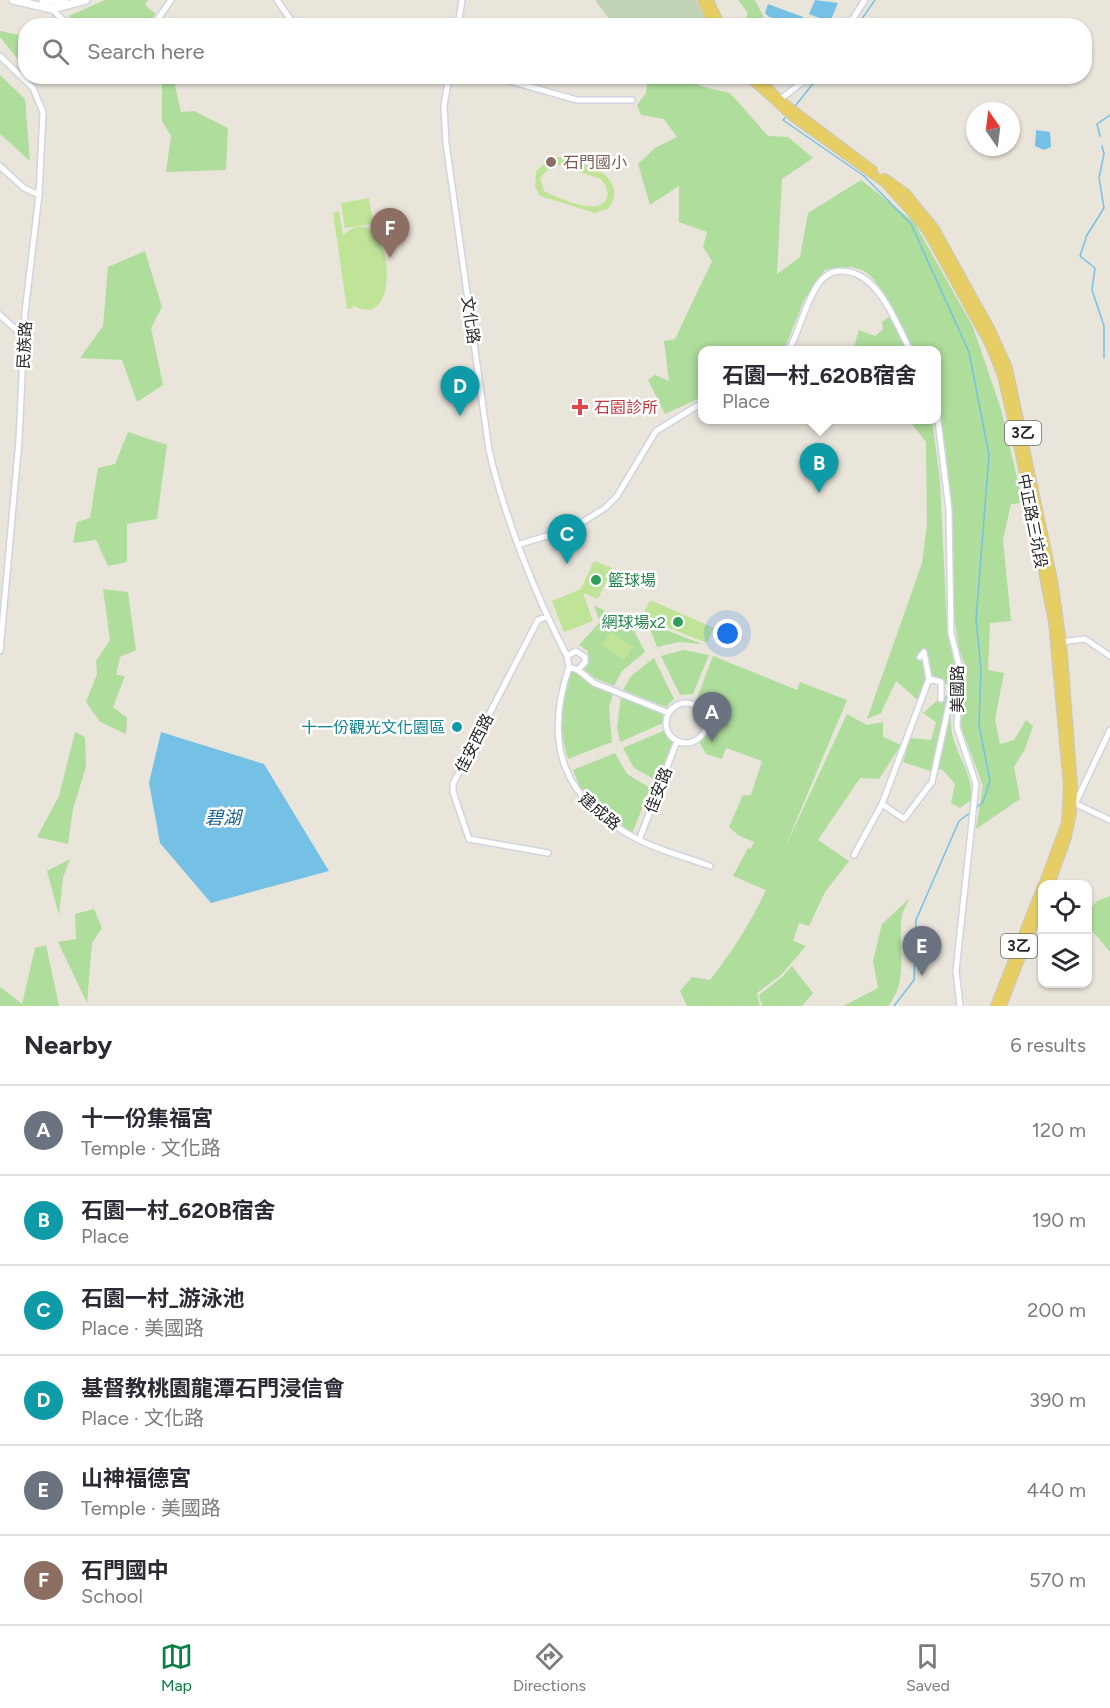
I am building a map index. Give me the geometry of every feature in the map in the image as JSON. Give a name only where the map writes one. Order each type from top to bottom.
[{"type":"main road","points":[[13,0],[52,9],[86,0]]},
{"type":"main road","points":[[43,0],[62,1]]},
{"type":"main road","points":[[702,0],[710,18]]},
{"type":"main road","points":[[709,0],[717,18]]},
{"type":"main road","name":"中正路三坑段","points":[[758,84],[885,183],[927,231],[990,345],[1002,376],[1059,643],[1071,802],[1067,837],[1052,880]]},
{"type":"main road","name":"中正路三坑段","points":[[763,84],[778,101]]},
{"type":"main road","name":"中正路三坑段","points":[[1045,880],[1066,823],[1071,802]]},
{"type":"main road","name":"中正路三坑段","points":[[995,1006],[1038,898]]},
{"type":"main road","name":"3乙","points":[[1002,1006],[1038,913]]},
{"type":"street","points":[[159,18],[171,0]]},
{"type":"street","points":[[277,0],[290,18]]},
{"type":"street","points":[[459,18],[462,0]]},
{"type":"street","points":[[853,18],[865,0]]},
{"type":"street","points":[[52,9],[61,18]]},
{"type":"street","name":"民族路","points":[[0,56],[18,73]]},
{"type":"street","name":"民族路","points":[[0,651],[19,440],[24,337],[39,195],[43,112],[33,88],[29,84]]},
{"type":"street","name":"文化路","points":[[448,84],[444,106],[446,143],[489,450],[495,475],[546,617],[567,657],[568,666]]},
{"type":"street","points":[[520,84],[577,100],[632,100]]},
{"type":"street","points":[[778,101],[800,84]]},
{"type":"street","points":[[0,166],[24,188],[39,195]]},
{"type":"street","points":[[791,346],[821,280],[837,270],[853,271],[862,275],[877,290],[907,346]]},
{"type":"street","points":[[0,315],[24,337]]},
{"type":"street","points":[[520,543],[573,528],[605,508],[617,496],[656,431],[698,406]]},
{"type":"street","name":"美國路","points":[[938,424],[949,510],[951,633],[960,669],[957,727],[976,784],[970,817],[956,971],[960,1006]]},
{"type":"street","points":[[0,563],[7,567]]},
{"type":"street","name":"佳安西路","points":[[546,617],[538,620],[532,630],[453,784],[453,792],[469,838],[548,853]]},
{"type":"street","points":[[1059,643],[1085,639],[1110,656]]},
{"type":"street","points":[[854,855],[882,804],[929,679],[924,651],[920,657]]},
{"type":"street","points":[[567,657],[571,652],[581,652],[585,662],[578,670]]},
{"type":"street","points":[[568,666],[578,670],[594,683],[669,713]]},
{"type":"street","name":"建成路","points":[[568,666],[557,714],[558,741],[575,790],[610,823],[639,840],[710,866]]},
{"type":"street","points":[[929,679],[941,682],[943,693],[941,699]]},
{"type":"street","points":[[882,804],[904,819],[932,782],[952,691],[959,687]]},
{"type":"street","points":[[687,704],[699,708],[705,717],[705,727],[697,740],[687,743],[678,741],[667,729],[669,713],[678,705],[687,704]]},
{"type":"street","points":[[1110,730],[1071,802],[1110,820]]},
{"type":"street","name":"佳安路","points":[[639,840],[678,741]]},
{"type":"green space","points":[[105,0],[148,0],[145,5],[156,14],[153,18],[71,18],[69,16]]},
{"type":"green space","points":[[595,0],[696,0],[704,18],[608,18]]},
{"type":"green space","points":[[738,0],[755,0],[764,18],[746,18],[748,13]]},
{"type":"green space","points":[[0,31],[18,35],[18,59],[0,37]]},
{"type":"green space","points":[[0,75],[25,99],[30,161],[0,134]]},
{"type":"green space","points":[[162,84],[175,84],[181,112],[194,111],[228,128],[226,170],[166,172],[171,136],[162,121]]},
{"type":"green space","points":[[647,84],[698,84],[730,93],[768,136],[788,137],[813,158],[782,179],[777,274],[800,257],[808,213],[861,180],[914,222],[973,327],[1001,409],[1023,503],[1011,504],[1003,540],[1011,621],[990,623],[988,670],[1004,673],[995,719],[1000,744],[1014,740],[1026,720],[1033,726],[1025,749],[1014,767],[1020,799],[976,829],[983,786],[961,727],[967,670],[959,650],[953,608],[946,450],[939,424],[941,424],[941,346],[912,346],[884,294],[870,275],[853,267],[829,269],[825,270],[804,300],[786,346],[698,346],[698,399],[665,414],[648,380],[655,375],[669,381],[664,341],[675,339],[712,261],[703,247],[707,232],[679,222],[679,186],[650,205],[638,164],[655,148],[677,137],[664,119],[641,115],[637,105],[646,93]]},
{"type":"green space","points":[[560,157],[582,163],[602,173],[610,180],[614,188],[614,198],[608,209],[595,213],[540,196],[535,187],[536,171],[550,159]],"holes":[[[552,165],[601,179],[607,192],[603,203],[596,206],[578,204],[544,191],[540,178]]]},
{"type":"green space","points":[[369,198],[373,224],[345,228],[341,203]]},
{"type":"green space","points":[[339,211],[343,235],[360,226],[373,232],[382,246],[386,265],[386,285],[381,302],[370,310],[353,305],[353,308],[347,309],[333,213]]},
{"type":"green space","points":[[145,251],[162,307],[151,328],[163,385],[137,402],[122,360],[80,358],[103,326],[108,267]]},
{"type":"green space","points":[[889,317],[905,346],[854,346],[859,330],[875,336],[883,329],[882,322]]},
{"type":"green space","points":[[912,424],[933,424],[940,480],[947,628],[955,668],[954,687],[932,679],[920,702],[896,681],[881,713],[867,719],[922,563],[927,525],[926,442]]},
{"type":"green space","points":[[128,432],[167,445],[157,519],[127,524],[127,562],[108,566],[96,540],[73,543],[77,522],[90,518],[98,468],[115,464]]},
{"type":"green space","name":"網球場x2","points":[[594,561],[612,568],[598,599],[583,593],[593,621],[564,632],[552,601],[581,589]]},
{"type":"green space","points":[[103,589],[128,592],[136,650],[120,657],[116,675],[125,676],[113,707],[127,718],[126,734],[100,722],[86,702],[97,674],[96,661],[110,640]]},
{"type":"green space","name":"網球場x2","points":[[650,600],[714,628],[707,643],[642,617]]},
{"type":"green space","points":[[594,605],[631,625],[645,652],[622,671],[614,686],[595,678],[583,669],[588,665],[588,651],[579,645],[600,622]]},
{"type":"green space","points":[[648,623],[702,644],[679,642],[657,647]]},
{"type":"green space","name":"籃球場","points":[[610,632],[633,647],[624,660],[602,645]]},
{"type":"green space","points":[[683,650],[709,655],[693,694],[680,695],[661,656]]},
{"type":"green space","points":[[713,656],[797,690],[800,682],[847,700],[783,852],[847,714],[867,725],[883,722],[883,737],[901,745],[879,779],[860,778],[818,840],[849,861],[825,892],[809,926],[799,923],[793,941],[806,946],[781,975],[757,993],[760,1006],[687,1006],[680,991],[692,977],[710,980],[741,936],[766,890],[733,876],[748,848],[751,849],[754,842],[738,835],[729,827],[743,795],[751,795],[762,761],[726,748],[722,759],[706,754],[696,736],[706,723],[706,713],[696,701]]},
{"type":"green space","points":[[654,658],[674,699],[666,707],[623,690],[631,676]]},
{"type":"green space","points":[[571,669],[580,671],[585,680],[613,693],[609,708],[612,742],[568,759],[563,736],[562,714],[564,692]]},
{"type":"green space","points":[[953,695],[952,734],[971,790],[971,800],[960,808],[951,803],[955,784],[942,769],[930,771],[903,762],[910,738],[931,740],[936,722],[923,713],[940,698]]},
{"type":"green space","points":[[621,696],[663,713],[663,723],[620,742],[617,728]]},
{"type":"green space","points":[[665,730],[674,739],[657,781],[634,768],[623,748]]},
{"type":"green space","points":[[75,732],[85,737],[86,767],[73,809],[68,844],[37,837],[59,796]]},
{"type":"green space","points":[[615,753],[627,774],[650,788],[632,834],[580,787],[573,770]]},
{"type":"green space","points":[[70,859],[63,878],[59,915],[47,871]]},
{"type":"green space","points":[[1110,896],[1110,952],[1092,931],[1092,907],[1097,901]]},
{"type":"green space","points":[[910,898],[902,915],[901,974],[895,996],[888,1006],[843,1006],[878,988],[873,961],[882,924]]},
{"type":"green space","points":[[94,909],[102,928],[92,943],[87,1003],[58,942],[76,939],[75,914]]},
{"type":"green space","points":[[46,945],[59,1006],[0,1006],[0,987],[22,1004],[35,948]]},
{"type":"green space","points":[[792,966],[813,993],[802,1006],[762,1006],[759,995]]},
{"type":"water","points":[[815,0],[838,3],[832,18],[820,18],[809,14]]},
{"type":"water","points":[[768,4],[803,17],[774,18],[765,13]]},
{"type":"water","points":[[1036,130],[1050,132],[1051,147],[1044,150],[1035,146]]},
{"type":"water","name":"碧湖","points":[[161,732],[264,764],[329,871],[211,903],[160,843],[149,783]]},
{"type":"waterway","points":[[863,18],[875,0]]},
{"type":"waterway","points":[[796,105],[813,84]]},
{"type":"waterway","points":[[1100,136],[1097,124],[1110,115]]},
{"type":"waterway","points":[[785,118],[783,120],[864,176],[911,224],[969,352],[989,455],[976,620],[981,668],[979,725],[990,781],[983,802],[977,807]]},
{"type":"waterway","points":[[1102,146],[1104,154],[1099,178],[1104,208],[1087,235],[1080,256],[1095,268],[1092,290],[1104,326],[1104,358]]},
{"type":"waterway","points":[[894,1006],[914,980],[916,920],[959,821],[971,812]]},
{"type":"place","name":"石門國小","points":[[551,162]]},
{"type":"place","name":"石門國中","points":[[390,258]]},
{"type":"place","name":"石園診所","points":[[580,407]]},
{"type":"place","name":"基督教桃園龍潭石門浸信會","points":[[460,416]]},
{"type":"place","name":"石園一村_620B宿舍","points":[[819,493]]},
{"type":"place","name":"石園一村_游泳池","points":[[567,564]]},
{"type":"place","name":"籃球場","points":[[596,580]]},
{"type":"place","name":"網球場x2","points":[[678,622]]},
{"type":"place","name":"十一份觀光文化園區","points":[[457,727]]},
{"type":"place","name":"十一份集福宮","points":[[712,742]]},
{"type":"place","name":"山神福德宮","points":[[922,976]]}]
